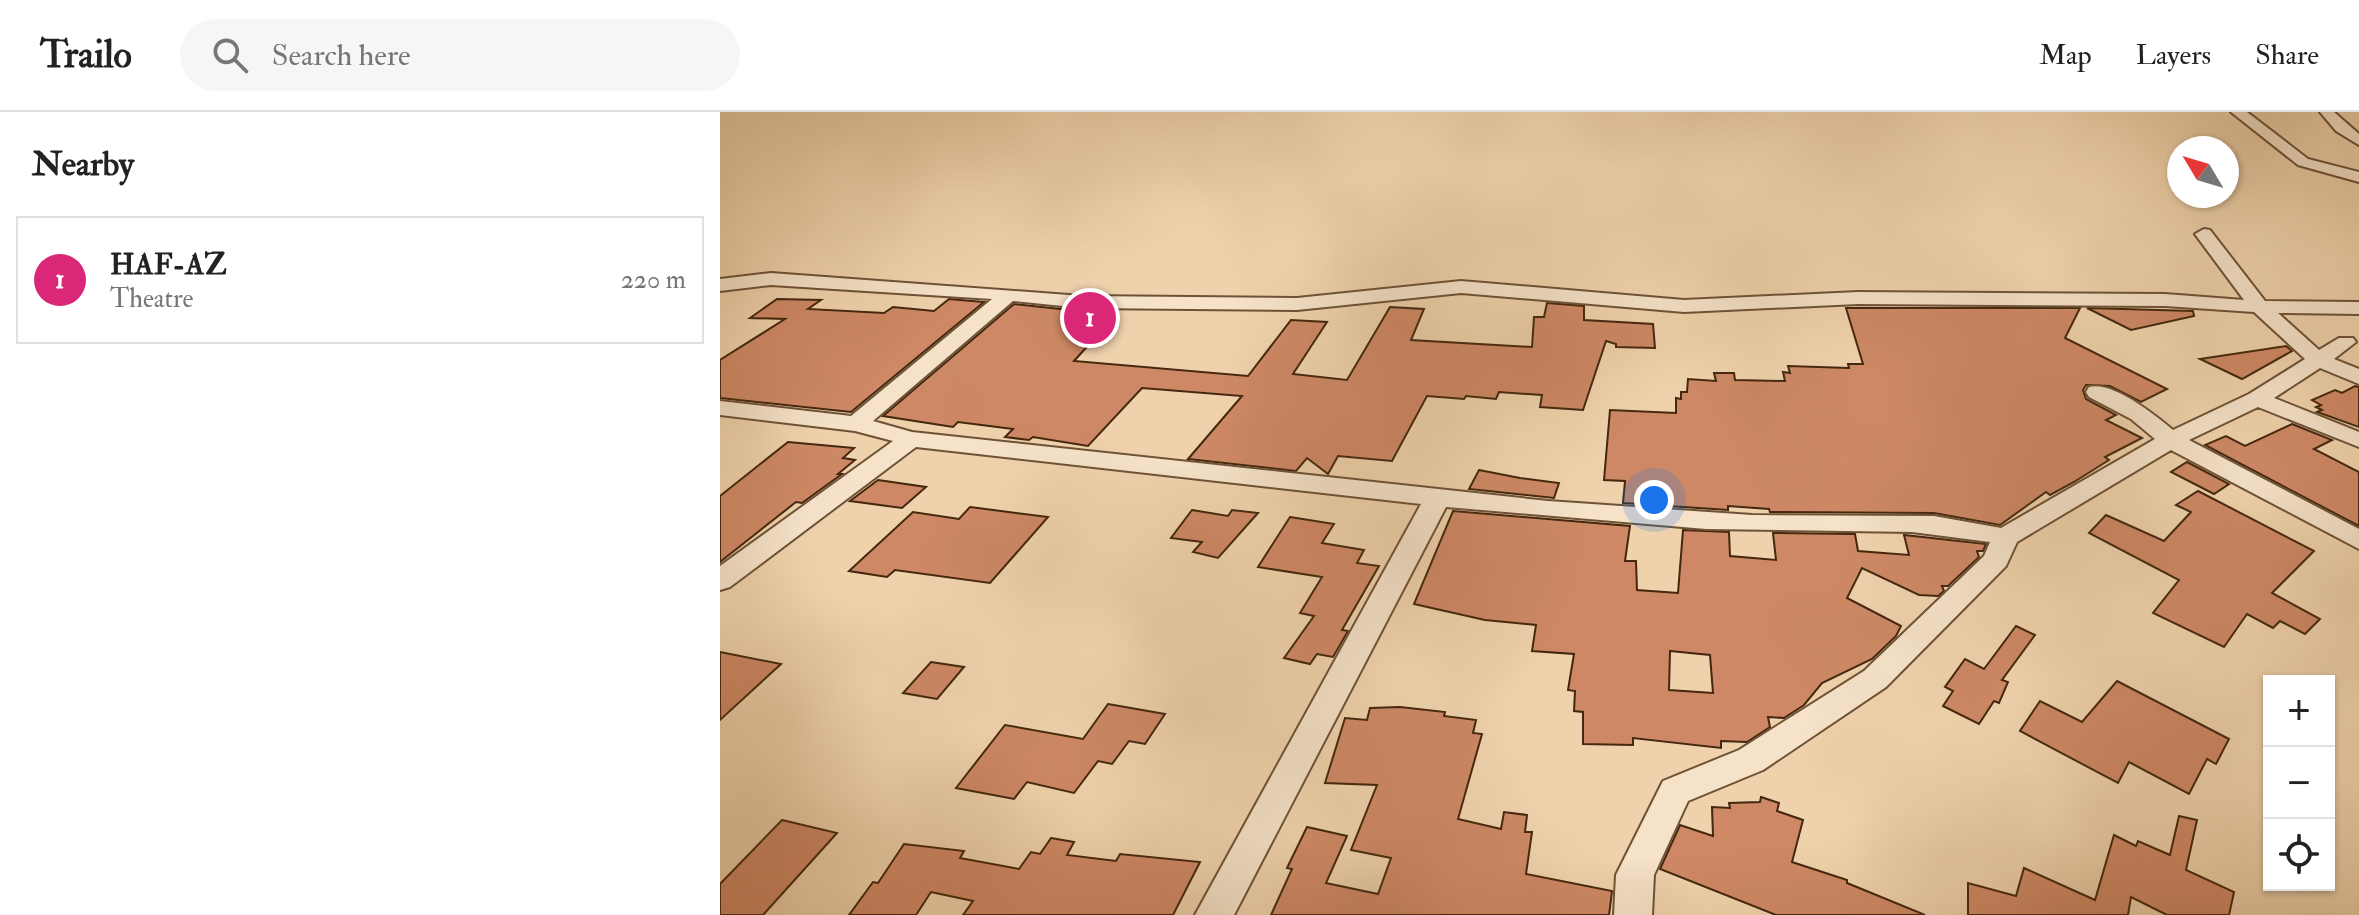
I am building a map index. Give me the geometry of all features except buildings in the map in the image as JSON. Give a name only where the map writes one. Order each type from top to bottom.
[{"type":"street","points":[[2238,112],[2303,162],[2359,177]]},
{"type":"street","points":[[2327,112],[2341,128],[2359,141]]},
{"type":"street","points":[[2204,234],[2259,307],[2317,359],[2359,377]]},
{"type":"street","points":[[720,285],[771,279],[943,289],[1082,302],[1297,304],[1461,287],[1684,306],[1858,298],[2165,300],[2259,307],[2359,308]]},
{"type":"street","points":[[856,424],[1006,297]]},
{"type":"street","points":[[1633,915],[1635,875],[1675,791],[1751,760],[1875,679],[1996,560],[2005,537],[2171,440],[2257,399],[2317,359],[2352,343],[2310,307]]},
{"type":"street","points":[[2097,392],[2139,414],[2171,440],[2359,540]]},
{"type":"street","points":[[2257,399],[2359,440]]},
{"type":"street","points":[[720,408],[856,424],[911,439],[1437,499],[1658,518],[1819,525],[1893,521],[1959,524],[2005,537]]},
{"type":"street","points":[[720,580],[911,439]]},
{"type":"street","points":[[1214,915],[1437,499]]},
{"type":"place","name":"HAF-AZ","points":[[1090,318]]}]
